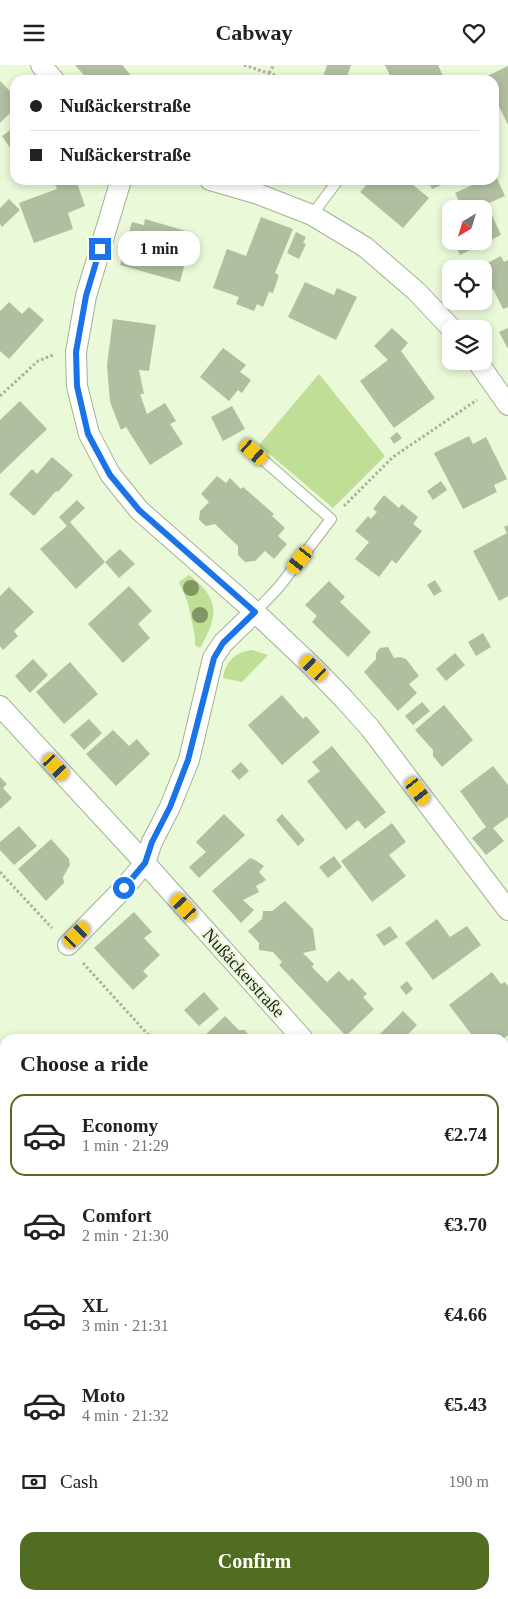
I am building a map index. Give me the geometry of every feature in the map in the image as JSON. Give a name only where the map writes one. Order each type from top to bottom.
[{"type":"street","points":[[41,65],[50,75]]},
{"type":"street","points":[[119,185],[86,296],[76,352],[77,386],[88,434],[110,475],[139,510],[255,612],[314,668],[370,728],[508,910]]},
{"type":"street","points":[[227,185],[258,194],[312,215],[365,247],[416,291],[443,320]]},
{"type":"street","points":[[483,370],[508,405]]},
{"type":"street","points":[[68,945],[124,888],[145,863],[152,842],[170,807],[188,760],[214,658],[223,643],[255,612]]},
{"type":"street","name":"Nußäckerstraße","points":[[0,706],[145,863],[299,1034]]},
{"type":"lane","points":[[312,215],[334,185]]},
{"type":"lane","points":[[254,452],[331,519],[279,587],[255,612]]},
{"type":"path","points":[[244,65],[275,75]]},
{"type":"path","points":[[269,73],[274,65]]},
{"type":"path","points":[[0,396],[38,361],[57,353],[76,352]]},
{"type":"path","points":[[331,519],[393,457],[480,398]]},
{"type":"green space","points":[[319,374],[385,456],[333,508],[259,445]]},
{"type":"green space","points":[[189,575],[206,592],[213,608],[211,626],[200,648],[195,645],[188,603],[179,582]]},
{"type":"green space","points":[[252,650],[268,655],[242,682],[223,678],[226,667],[232,659],[241,653]]},
{"type":"building","points":[[75,65],[122,65],[131,75],[84,75]]},
{"type":"building","points":[[327,65],[351,65],[348,75],[324,75]]},
{"type":"building","points":[[385,65],[438,65],[443,75],[390,75]]},
{"type":"building","points":[[508,66],[508,125],[499,106],[499,75],[489,75]]},
{"type":"building","points":[[0,81],[10,91],[10,113],[0,123]]},
{"type":"building","points":[[10,130],[10,148],[2,136]]},
{"type":"building","points":[[499,183],[505,196],[492,202],[492,200],[458,200],[455,193],[472,185],[499,185]]},
{"type":"building","points":[[55,185],[78,185],[85,206],[68,213],[73,229],[34,243],[19,203],[57,189]]},
{"type":"building","points":[[366,185],[413,185],[429,198],[403,228],[360,192]]},
{"type":"building","points":[[430,185],[441,185],[432,189]]},
{"type":"building","points":[[9,199],[20,210],[2,227],[0,224],[0,208]]},
{"type":"building","points":[[492,215],[501,235],[492,239]]},
{"type":"building","points":[[261,217],[293,229],[275,273],[279,275],[273,293],[269,292],[263,307],[257,304],[254,311],[236,304],[239,297],[213,288],[227,249],[246,256]]},
{"type":"building","points":[[145,219],[193,233],[180,282],[120,265],[132,222],[144,225]]},
{"type":"building","points":[[296,232],[306,237],[303,243],[306,244],[299,259],[287,253]]},
{"type":"building","points":[[458,250],[470,250],[460,255]]},
{"type":"building","points":[[501,256],[504,262],[508,260],[508,307],[503,309],[492,289],[492,261]]},
{"type":"building","points":[[305,282],[334,295],[337,288],[357,297],[336,340],[288,317]]},
{"type":"building","points":[[9,302],[22,314],[29,307],[44,320],[9,359],[0,351],[0,311]]},
{"type":"building","points":[[113,319],[156,325],[149,371],[139,370],[144,394],[140,394],[147,414],[165,403],[176,421],[170,424],[183,444],[150,465],[126,427],[121,430],[110,402],[107,365]]},
{"type":"building","points":[[392,328],[408,343],[401,351],[435,398],[394,428],[360,381],[388,360],[374,346]]},
{"type":"building","points":[[508,328],[508,349],[499,332]]},
{"type":"building","points":[[223,348],[246,365],[240,372],[251,380],[242,393],[238,390],[229,401],[200,377]]},
{"type":"building","points":[[20,401],[47,429],[0,474],[0,420]]},
{"type":"building","points":[[232,406],[245,429],[223,441],[211,417]]},
{"type":"building","points":[[397,432],[402,438],[394,444],[390,438]]},
{"type":"building","points":[[469,436],[473,444],[486,437],[507,479],[494,485],[497,492],[463,509],[434,453]]},
{"type":"building","points":[[52,457],[73,475],[34,516],[9,494],[32,469],[37,474]]},
{"type":"building","points":[[217,476],[226,483],[230,478],[241,489],[243,487],[274,514],[272,516],[285,528],[278,536],[287,544],[274,559],[265,551],[255,561],[245,562],[238,555],[238,546],[215,524],[206,526],[199,520],[200,511],[209,502],[201,494]]},
{"type":"building","points":[[441,481],[447,490],[433,500],[427,491]]},
{"type":"building","points":[[384,495],[399,508],[402,504],[418,517],[413,524],[422,531],[396,564],[392,560],[379,577],[355,559],[369,542],[355,531],[368,516],[371,519],[377,512],[373,509]]},
{"type":"building","points":[[77,500],[85,508],[70,522],[105,562],[76,589],[40,549],[67,526],[59,517]]},
{"type":"building","points":[[508,525],[508,596],[499,601],[473,551],[507,533],[504,527]]},
{"type":"building","points":[[120,549],[135,564],[119,578],[105,562]]},
{"type":"building","points":[[435,580],[442,591],[434,596],[427,585]]},
{"type":"building","points":[[329,581],[345,597],[340,602],[371,632],[348,657],[312,622],[317,616],[305,605]]},
{"type":"building","points":[[129,586],[152,611],[138,624],[150,638],[123,663],[88,624]]},
{"type":"building","points":[[9,587],[34,612],[14,631],[18,636],[3,650],[0,646],[0,596]]},
{"type":"building","points":[[483,633],[491,647],[476,656],[468,642]]},
{"type":"building","points":[[388,647],[394,658],[406,659],[419,676],[409,684],[417,693],[398,711],[364,672],[376,659],[376,653],[380,648]]},
{"type":"building","points":[[455,653],[465,665],[446,681],[436,669]]},
{"type":"building","points":[[33,659],[48,675],[30,693],[15,676]]},
{"type":"building","points":[[70,662],[98,694],[64,724],[36,692]]},
{"type":"building","points":[[282,695],[303,719],[306,716],[320,732],[282,765],[248,725]]},
{"type":"building","points":[[422,702],[430,711],[413,725],[405,716]]},
{"type":"building","points":[[444,705],[473,740],[442,767],[433,756],[433,750],[415,730]]},
{"type":"building","points":[[89,719],[102,733],[84,750],[70,735]]},
{"type":"building","points":[[113,730],[129,746],[137,739],[150,754],[116,786],[86,754]]},
{"type":"building","points":[[332,746],[386,812],[365,829],[358,820],[346,830],[307,781],[320,771],[312,762]]},
{"type":"building","points":[[241,762],[249,771],[239,780],[231,771]]},
{"type":"building","points":[[493,766],[508,785],[508,817],[493,828],[504,841],[486,855],[472,838],[486,827],[460,791]]},
{"type":"building","points":[[0,777],[7,784],[3,788],[12,798],[0,809]]},
{"type":"building","points":[[224,814],[245,835],[199,878],[189,867],[206,852],[196,842]]},
{"type":"building","points":[[282,814],[305,840],[298,846],[276,820]]},
{"type":"building","points":[[392,823],[406,842],[389,855],[406,876],[372,902],[341,861]]},
{"type":"building","points":[[19,826],[37,846],[14,865],[0,850],[0,842]]},
{"type":"building","points":[[51,839],[69,859],[70,865],[63,877],[64,883],[46,901],[18,869]]},
{"type":"building","points":[[334,856],[342,867],[328,878],[319,867]]},
{"type":"building","points":[[250,858],[264,866],[259,872],[266,880],[256,886],[259,892],[243,900],[254,910],[241,923],[212,891]]},
{"type":"building","points":[[285,901],[313,929],[316,950],[303,953],[314,964],[312,967],[327,982],[339,971],[349,981],[352,978],[367,994],[363,997],[374,1009],[348,1034],[344,1034],[279,965],[282,962],[273,952],[259,950],[259,943],[248,931],[262,919],[263,911],[272,911]]},
{"type":"building","points":[[134,912],[152,932],[144,938],[160,955],[143,971],[148,976],[133,990],[94,948]]},
{"type":"building","points":[[437,919],[450,937],[467,926],[481,945],[433,980],[405,943]]},
{"type":"building","points":[[390,926],[398,937],[384,946],[376,935]]},
{"type":"building","points":[[492,972],[501,984],[505,982],[508,986],[508,1034],[471,1034],[449,1005]]},
{"type":"building","points":[[407,981],[413,989],[406,995],[400,987]]},
{"type":"building","points":[[204,992],[219,1009],[199,1026],[184,1010]]},
{"type":"building","points":[[403,1011],[417,1025],[408,1034],[380,1034]]},
{"type":"building","points":[[225,1016],[239,1030],[245,1030],[248,1034],[206,1034]]},
{"type":"route","points":[[100,249],[86,296],[76,352],[77,386],[88,434],[110,475],[139,510],[255,612],[223,643],[210,666],[188,760],[170,807],[152,842],[145,863],[124,888]]}]
